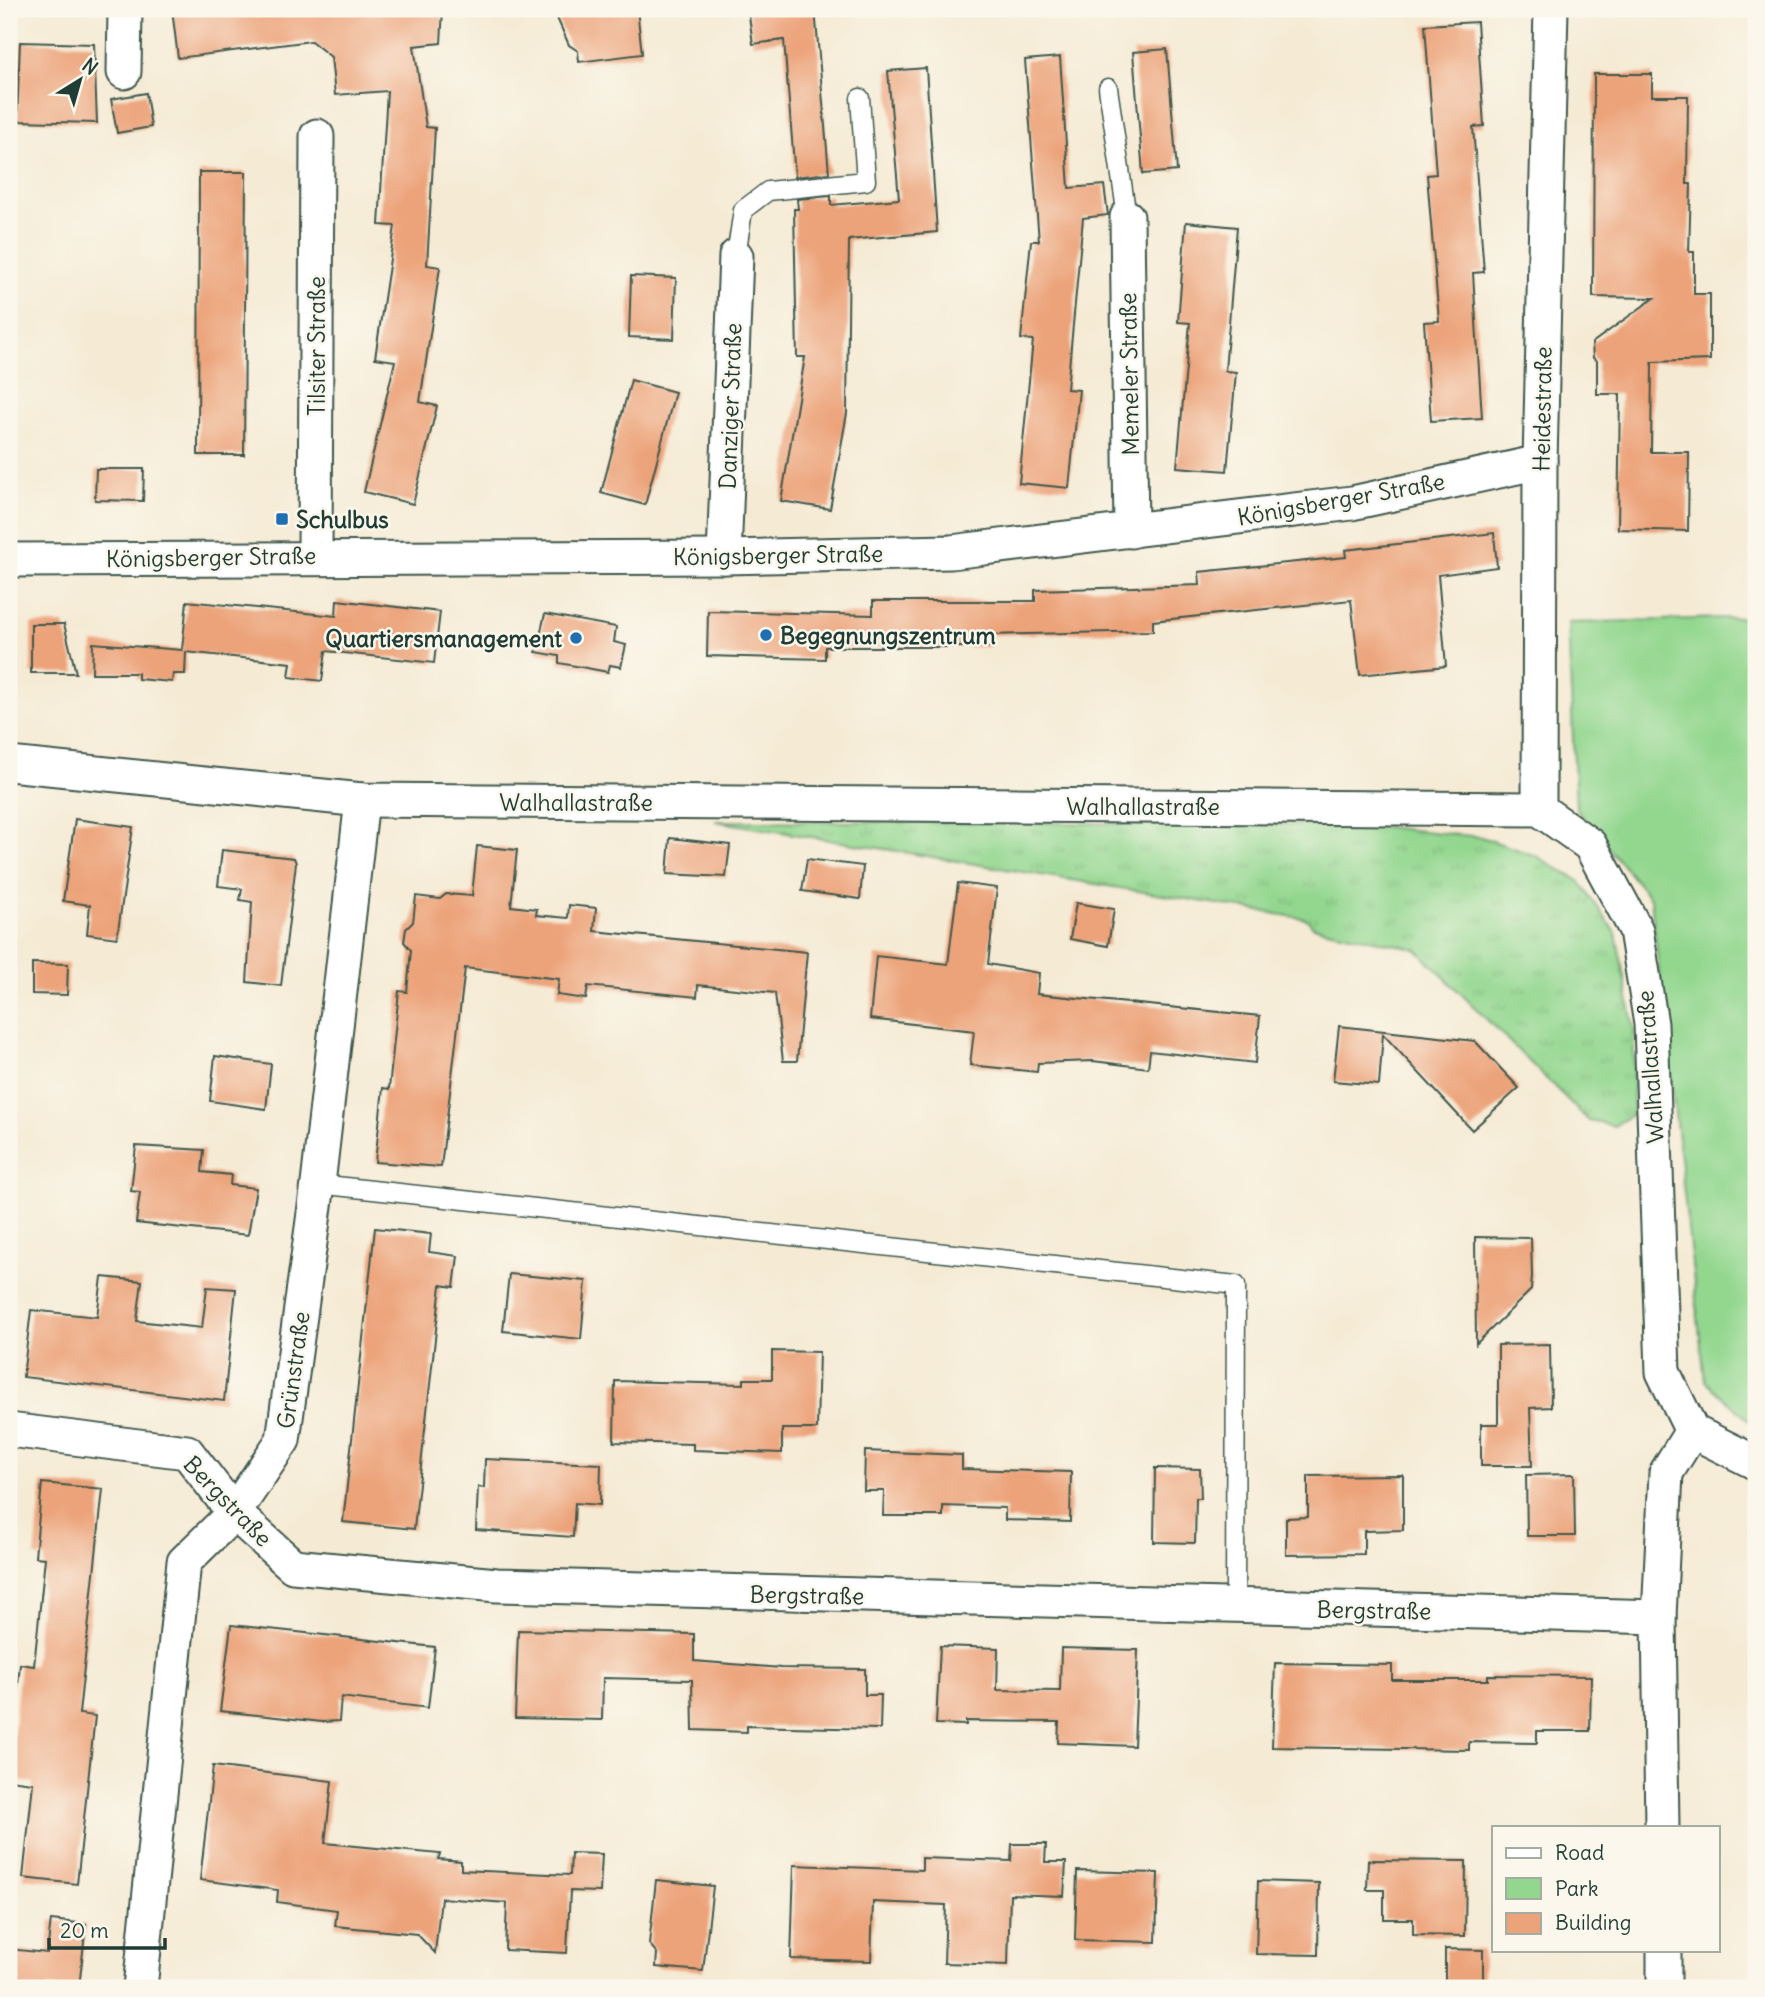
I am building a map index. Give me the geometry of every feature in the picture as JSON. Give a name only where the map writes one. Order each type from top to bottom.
[{"type":"street","points":[[124,72],[125,9]]},
{"type":"street","name":"Heidestraße","points":[[1539,809],[1540,462],[1551,9]]},
{"type":"street","name":"Tilsiter Straße","points":[[315,556],[317,135]]},
{"type":"street","name":"Memeler Straße","points":[[1127,217],[1131,531]]},
{"type":"street","name":"Danziger Straße","points":[[724,557],[736,256]]},
{"type":"street","name":"Königsberger Straße","points":[[9,560],[315,556],[724,557],[951,552],[1352,503],[1540,462]]},
{"type":"street","name":"Walhallastraße","points":[[9,764],[362,800],[1539,809],[1590,845],[1636,930],[1651,1024],[1663,1371],[1692,1431]]},
{"type":"street","name":"Grünstraße","points":[[140,1988],[184,1562],[234,1513],[283,1440],[318,1184],[362,800]]},
{"type":"street","name":"Bergstraße","points":[[9,1430],[187,1452],[234,1513],[293,1566],[497,1585],[1658,1617]]},
{"type":"street","points":[[1662,1826],[1658,1617],[1666,1473],[1692,1431],[1756,1463]]},
{"type":"street","points":[[1664,1952],[1664,1988]]},
{"type":"lane","points":[[1108,88],[1127,217]]},
{"type":"lane","points":[[736,256],[743,210],[768,191],[866,181],[860,97]]},
{"type":"lane","points":[[318,1184],[1236,1286],[1235,1606]]},
{"type":"green space","points":[[1756,617],[1756,1427],[1705,1381],[1651,899],[1576,809],[1568,623]]},
{"type":"green space","points":[[715,821],[1365,825],[1481,837],[1536,856],[1579,881],[1616,933],[1634,1030],[1633,1114],[1614,1126],[1589,1121],[1416,949],[1313,927],[1307,919]]},
{"type":"building","points":[[172,9],[443,9],[441,43],[414,46],[426,127],[435,128],[427,265],[440,267],[420,402],[437,406],[413,504],[364,492],[395,361],[375,358],[395,226],[379,225],[387,91],[335,95],[331,57],[311,41],[178,58]]},
{"type":"building","points":[[553,9],[637,9],[642,54],[579,62],[578,51],[569,45]]},
{"type":"building","points":[[748,9],[815,9],[829,173],[795,177],[784,40],[753,44]]},
{"type":"building","points":[[1477,22],[1484,126],[1473,127],[1484,272],[1473,273],[1482,418],[1431,421],[1424,322],[1439,321],[1427,175],[1436,174],[1425,25]]},
{"type":"building","points":[[20,42],[94,44],[97,123],[17,121]]},
{"type":"building","points":[[1167,49],[1177,171],[1143,174],[1133,52]]},
{"type":"building","points":[[1060,57],[1069,188],[1104,185],[1108,215],[1083,218],[1067,389],[1079,390],[1069,488],[1019,483],[1033,340],[1021,339],[1031,241],[1039,241],[1025,60]]},
{"type":"building","points":[[926,68],[937,232],[849,240],[847,413],[830,509],[781,501],[805,357],[797,357],[794,209],[798,209],[797,199],[831,196],[831,205],[899,199],[888,71]]},
{"type":"building","points":[[1594,74],[1652,74],[1652,96],[1688,96],[1687,184],[1691,184],[1689,252],[1694,252],[1694,294],[1710,294],[1710,360],[1652,362],[1651,452],[1689,452],[1688,531],[1618,529],[1620,394],[1597,394],[1597,361],[1593,358],[1592,343],[1654,298],[1593,297]]},
{"type":"building","points":[[146,93],[151,127],[117,133],[111,99]]},
{"type":"building","points":[[199,172],[246,172],[244,455],[198,455]]},
{"type":"building","points":[[1186,222],[1237,227],[1225,371],[1236,372],[1227,471],[1177,467],[1190,323],[1178,322]]},
{"type":"building","points":[[631,276],[676,278],[674,339],[629,337]]},
{"type":"building","points":[[631,380],[675,392],[645,505],[601,493]]},
{"type":"building","points":[[96,469],[144,469],[143,501],[95,500]]},
{"type":"building","points":[[1494,533],[1497,567],[1438,575],[1446,666],[1360,675],[1351,600],[1153,621],[1153,631],[990,635],[990,647],[825,647],[825,659],[707,656],[708,611],[873,615],[873,601],[1035,601],[1035,590],[1200,585],[1199,572],[1346,557],[1345,550]]},
{"type":"building","points":[[337,600],[440,612],[434,663],[326,651],[322,681],[289,677],[291,663],[186,652],[185,674],[173,674],[172,682],[138,679],[138,673],[92,673],[93,643],[182,650],[187,601],[336,616]]},
{"type":"building","name":"Quartiersmanagement","points":[[545,614],[616,627],[614,642],[626,645],[621,667],[610,665],[608,672],[559,663],[559,656],[536,652]]},
{"type":"building","points":[[31,624],[64,624],[76,673],[31,673]]},
{"type":"building","points":[[75,819],[133,827],[117,938],[87,934],[90,905],[63,901]]},
{"type":"building","points":[[670,838],[730,845],[726,877],[667,874]]},
{"type":"building","points":[[477,846],[517,850],[511,906],[537,909],[536,915],[568,918],[569,905],[596,908],[594,931],[807,952],[797,1061],[783,1061],[775,993],[698,985],[697,997],[588,986],[586,999],[557,995],[559,979],[465,968],[441,1167],[375,1162],[383,1088],[389,1089],[399,991],[407,992],[411,950],[404,942],[406,929],[413,922],[416,896],[440,899],[446,894],[472,896]]},
{"type":"building","points":[[222,850],[294,858],[296,863],[281,986],[247,982],[252,902],[240,900],[242,889],[218,886]]},
{"type":"building","points":[[807,859],[863,866],[860,899],[802,891]]},
{"type":"building","points":[[958,883],[997,888],[988,964],[1039,973],[1037,994],[1260,1016],[1255,1063],[1150,1051],[1148,1068],[1093,1061],[1038,1063],[1037,1072],[970,1065],[974,1031],[870,1019],[876,956],[948,964]]},
{"type":"building","points":[[1076,903],[1114,909],[1108,946],[1070,939]]},
{"type":"building","points":[[32,963],[68,964],[67,995],[32,994]]},
{"type":"building","points":[[1339,1026],[1475,1041],[1519,1088],[1472,1130],[1383,1034],[1379,1085],[1333,1081]]},
{"type":"building","points":[[215,1056],[271,1064],[266,1109],[210,1101]]},
{"type":"building","points":[[136,1146],[204,1150],[202,1172],[231,1175],[230,1185],[256,1188],[248,1235],[136,1223],[140,1192],[131,1191]]},
{"type":"building","points":[[375,1228],[431,1234],[429,1252],[458,1256],[454,1287],[441,1285],[414,1529],[343,1522]]},
{"type":"building","points":[[1475,1237],[1531,1238],[1532,1275],[1531,1290],[1476,1344]]},
{"type":"building","points":[[509,1274],[586,1281],[581,1339],[503,1331]]},
{"type":"building","points":[[102,1277],[142,1281],[137,1321],[202,1328],[207,1287],[236,1289],[224,1401],[23,1377],[31,1310],[97,1317]]},
{"type":"building","points":[[1550,1344],[1551,1407],[1530,1408],[1532,1466],[1481,1466],[1481,1424],[1498,1424],[1498,1345]]},
{"type":"building","points":[[772,1351],[819,1352],[817,1429],[782,1429],[782,1453],[693,1450],[693,1444],[614,1442],[615,1381],[744,1384],[744,1379],[772,1379]]},
{"type":"building","points":[[865,1451],[962,1455],[962,1469],[1071,1472],[1070,1522],[1005,1520],[1005,1508],[943,1506],[943,1516],[883,1516],[884,1491],[864,1491]]},
{"type":"building","points":[[485,1459],[601,1464],[600,1505],[575,1503],[573,1537],[476,1530],[478,1487],[484,1488]]},
{"type":"building","points":[[1155,1468],[1200,1469],[1201,1498],[1196,1498],[1195,1543],[1154,1542]]},
{"type":"building","points":[[1574,1474],[1575,1536],[1527,1536],[1526,1475]]},
{"type":"building","points":[[1403,1475],[1403,1530],[1364,1531],[1364,1554],[1286,1555],[1286,1518],[1308,1517],[1308,1476]]},
{"type":"building","points":[[42,1483],[103,1489],[79,1714],[95,1716],[77,1884],[23,1878],[33,1783],[9,1780],[20,1664],[34,1666],[45,1558],[35,1557]]},
{"type":"building","points":[[231,1625],[435,1647],[428,1708],[341,1697],[339,1721],[322,1722],[220,1711]]},
{"type":"building","points":[[518,1630],[694,1634],[694,1661],[781,1668],[865,1669],[865,1695],[881,1695],[880,1729],[747,1726],[747,1732],[693,1730],[692,1680],[603,1678],[602,1720],[515,1718]]},
{"type":"building","points":[[940,1646],[998,1648],[997,1690],[1060,1691],[1061,1648],[1138,1650],[1134,1746],[1058,1743],[1059,1722],[966,1721],[966,1725],[936,1724]]},
{"type":"building","points":[[1275,1663],[1392,1665],[1392,1680],[1488,1680],[1488,1675],[1591,1676],[1590,1731],[1537,1731],[1537,1743],[1469,1742],[1469,1750],[1272,1747]]},
{"type":"building","points":[[213,1766],[332,1781],[325,1843],[440,1854],[438,1859],[461,1861],[461,1870],[570,1875],[571,1853],[602,1854],[600,1892],[570,1891],[567,1953],[505,1950],[507,1903],[441,1898],[435,1953],[417,1934],[335,1926],[337,1910],[277,1902],[278,1890],[200,1880]]},
{"type":"building","points":[[1012,1844],[1046,1844],[1045,1862],[1066,1862],[1064,1896],[1010,1894],[1008,1965],[944,1963],[946,1905],[873,1902],[871,1961],[791,1959],[794,1865],[922,1870],[922,1858],[1011,1861]]},
{"type":"building","points":[[1368,1860],[1466,1861],[1465,1936],[1413,1935],[1413,1919],[1384,1919],[1384,1890],[1367,1890]]},
{"type":"building","points":[[1077,1871],[1158,1873],[1156,1942],[1075,1940]]},
{"type":"building","points":[[656,1880],[713,1886],[703,1971],[656,1967],[657,1953],[649,1944]]},
{"type":"building","points":[[1258,1881],[1319,1883],[1318,1955],[1256,1954]]},
{"type":"building","points":[[51,1920],[86,1924],[79,1988],[9,1988],[9,1949],[47,1953]]},
{"type":"building","points":[[1445,1949],[1483,1950],[1483,1988],[1445,1988]]},
{"type":"place","name":"Schulbus","points":[[282,519]]},
{"type":"place","name":"Begegnungszentrum","points":[[766,635]]},
{"type":"place","name":"Quartiersmanagement","points":[[576,638]]}]
